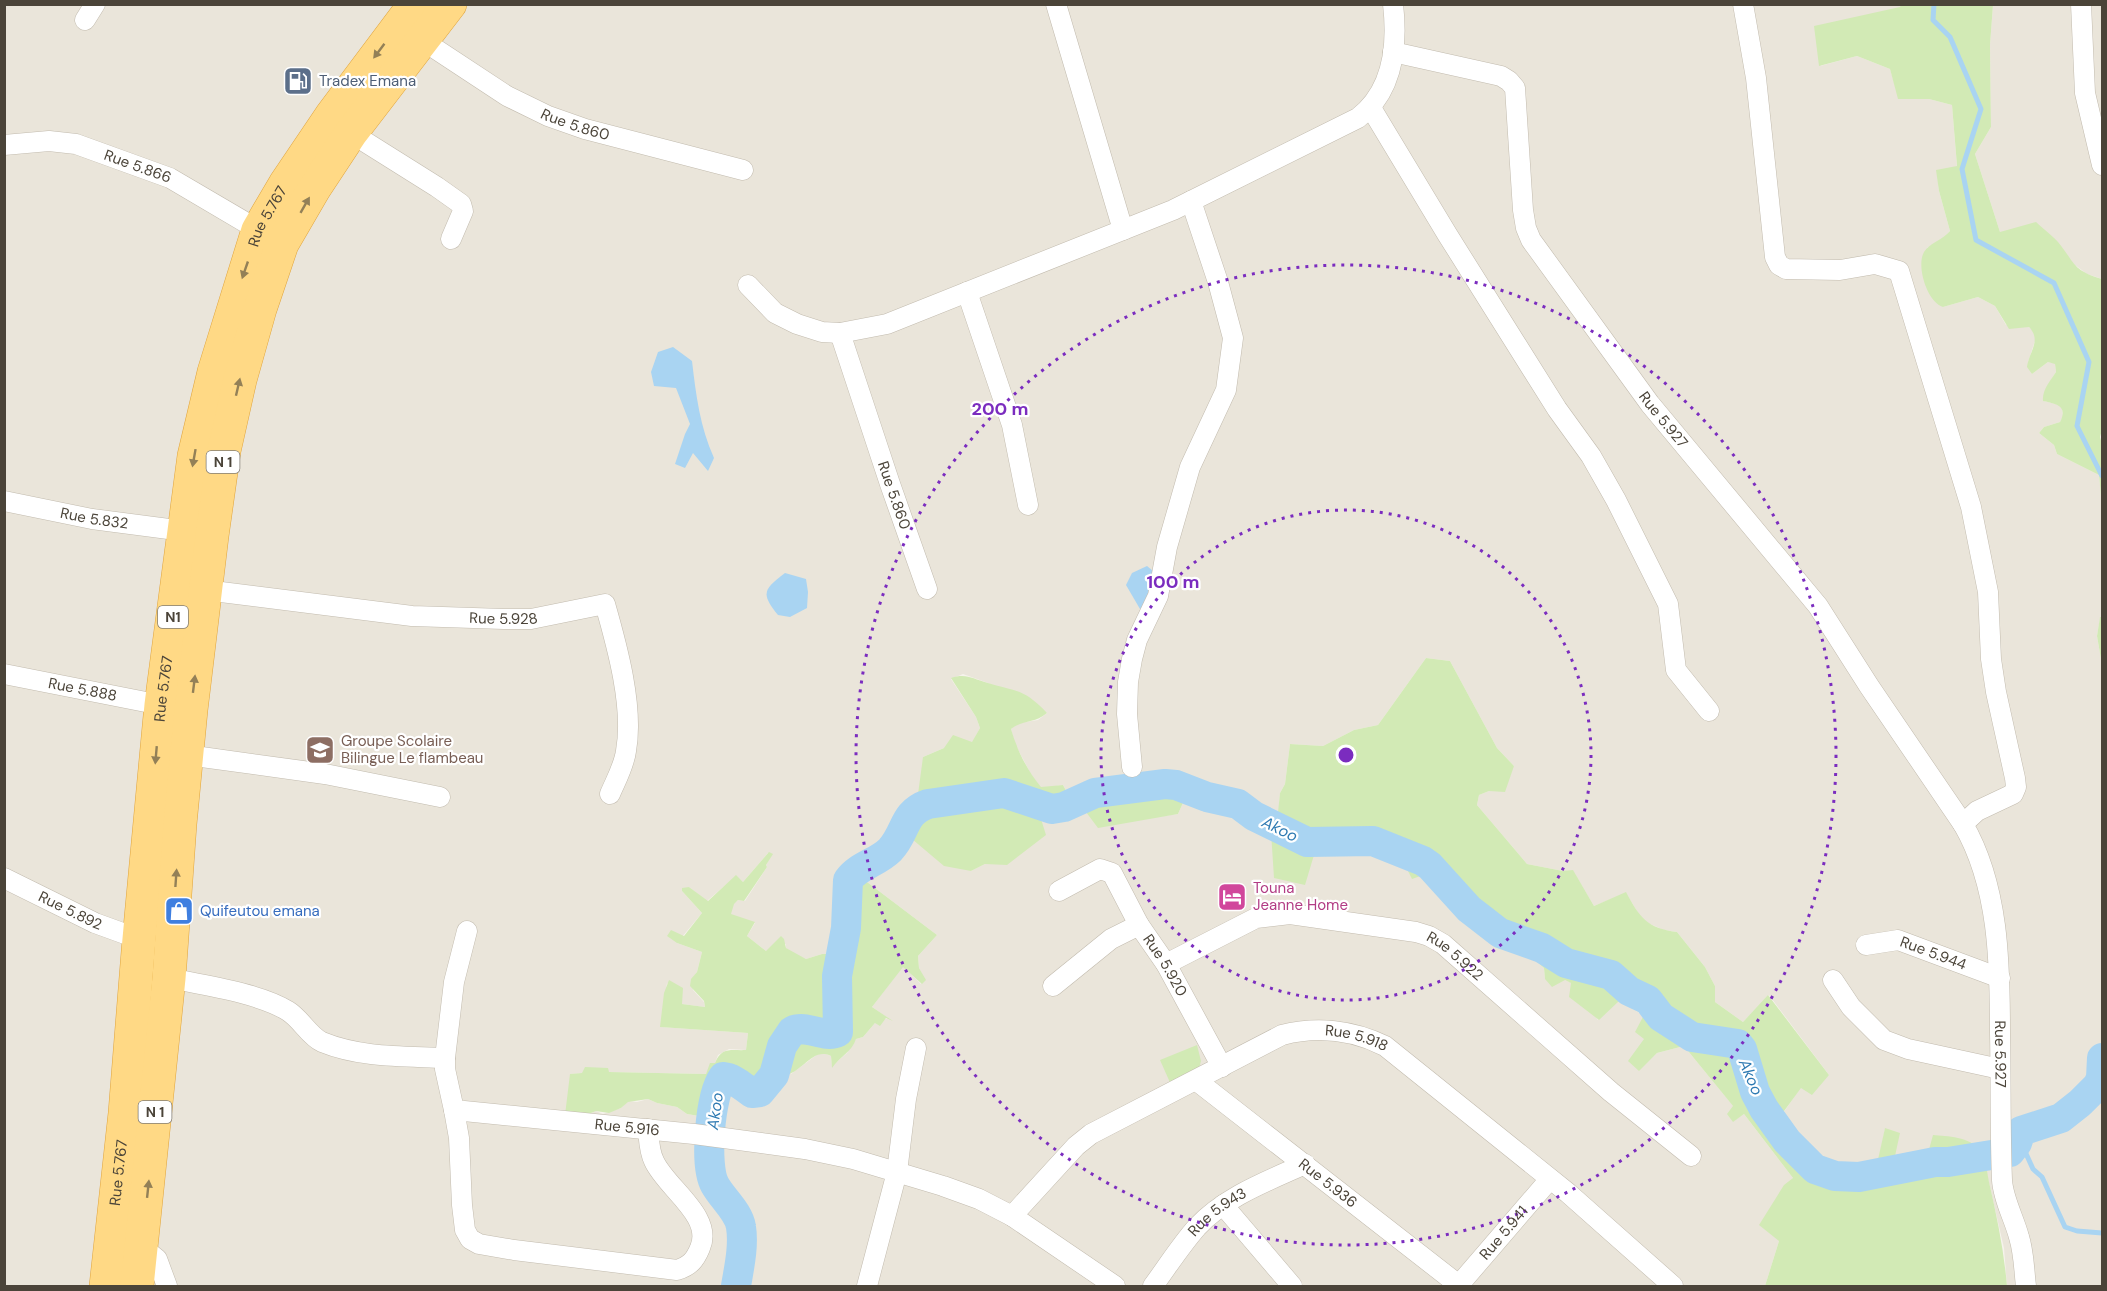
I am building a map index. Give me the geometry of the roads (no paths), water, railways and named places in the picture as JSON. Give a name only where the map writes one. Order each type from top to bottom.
[{"type":"highway","name":"Rue 5.767","points":[[106,1287],[125,1113],[161,705],[194,456],[214,372],[270,237],[285,184],[331,116],[415,4]]},
{"type":"highway","name":"N 1","points":[[137,1287],[169,978],[186,755],[206,590],[225,451],[237,390],[260,309],[270,237],[314,189],[351,133],[450,4]]},
{"type":"street","points":[[1056,4],[1123,230]]},
{"type":"street","points":[[748,285],[775,313],[797,324],[822,332],[840,333],[887,324],[1191,201],[1358,118],[1371,108],[1389,77],[1393,52],[1393,4]]},
{"type":"street","points":[[1743,4],[1756,78],[1775,257],[1779,265],[1786,268],[1840,270],[1875,264],[1899,271],[1971,507],[1988,592],[1991,659],[1996,692],[2016,778],[2016,787],[2013,794],[1977,811],[1963,824]]},
{"type":"street","points":[[2081,4],[2085,93],[2103,165]]},
{"type":"street","name":"Rue 5.860","points":[[422,40],[507,96],[548,116],[585,129],[742,170]]},
{"type":"street","name":"Rue 5.927","points":[[1393,52],[1501,76],[1515,88],[1523,210],[1526,228],[1532,240],[1650,404],[1818,606],[1971,838],[1989,889],[2000,978],[2002,1183],[2019,1236],[2025,1287]]},
{"type":"street","points":[[1371,108],[1447,234],[1617,500],[1668,604],[1676,670],[1709,711]]},
{"type":"street","points":[[351,133],[461,204],[463,211],[461,220],[451,239]]},
{"type":"street","name":"Rue 5.866","points":[[4,145],[58,141],[76,144],[176,181],[270,237]]},
{"type":"street","points":[[1132,767],[1127,714],[1128,682],[1132,659],[1137,640],[1158,596],[1167,547],[1190,466],[1226,390],[1233,338],[1218,282],[1191,201]]},
{"type":"street","points":[[967,292],[1012,425],[1028,505]]},
{"type":"street","name":"Rue 5.860","points":[[840,333],[927,589]]},
{"type":"street","name":"Rue 5.832","points":[[4,501],[92,519],[184,531]]},
{"type":"street","name":"Rue 5.928","points":[[206,590],[392,614],[504,620],[531,619],[605,604],[617,646],[628,736],[626,754],[610,794]]},
{"type":"street","name":"Rue 5.888","points":[[4,674],[161,705]]},
{"type":"street","points":[[186,755],[304,771],[440,796]]},
{"type":"street","points":[[1059,891],[1100,869],[1112,873],[1139,925]]},
{"type":"street","name":"Rue 5.892","points":[[4,878],[95,923],[139,939]]},
{"type":"street","name":"Rue 5.922","points":[[1166,964],[1256,918],[1272,915],[1301,916],[1416,932],[1429,936],[1443,944],[1611,1092],[1691,1156]]},
{"type":"street","name":"Rue 5.920","points":[[1053,986],[1111,939],[1139,925],[1166,964],[1222,1067]]},
{"type":"street","points":[[467,931],[454,982],[445,1058],[459,1138],[465,1230],[470,1239],[479,1244],[514,1250],[677,1270],[687,1267],[695,1259],[703,1241],[702,1228],[696,1215],[662,1175],[653,1160],[648,1129]]},
{"type":"street","name":"Rue 5.944","points":[[1866,945],[1898,940],[2000,978]]},
{"type":"street","points":[[169,978],[274,1004],[289,1012],[321,1041],[355,1052],[369,1055],[445,1058]]},
{"type":"street","points":[[1833,980],[1851,1007],[1884,1040],[1908,1049],[2000,1069]]},
{"type":"street","name":"Rue 5.918","points":[[1012,1216],[1076,1146],[1091,1134],[1282,1035],[1303,1030],[1328,1030],[1369,1038],[1385,1046],[1550,1179],[1673,1287]]},
{"type":"street","points":[[867,1287],[897,1172],[906,1100],[916,1048]]},
{"type":"street","name":"Rue 5.936","points":[[1197,1081],[1459,1286]]},
{"type":"street","name":"Rue 5.916","points":[[454,1110],[693,1134],[805,1149],[853,1159],[979,1199],[1012,1216],[1115,1287]]},
{"type":"street","name":"Rue 5.943","points":[[1153,1287],[1197,1227],[1223,1205],[1305,1164]]},
{"type":"street","name":"Rue 5.941","points":[[1459,1286],[1550,1179]]},
{"type":"street","points":[[1223,1205],[1292,1287]]},
{"type":"street","points":[[142,1247],[157,1259],[166,1287]]},
{"type":"water","points":[[673,347],[692,361],[702,423],[714,458],[708,471],[693,453],[685,468],[675,464],[690,424],[676,388],[654,386],[651,372],[658,352]]},
{"type":"water","points":[[1147,566],[1159,576],[1153,599],[1140,609],[1126,585],[1132,573]]},
{"type":"water","points":[[785,573],[806,579],[808,592],[807,608],[790,617],[778,615],[767,596],[769,588]]},
{"type":"waterway","points":[[1934,4],[1933,20],[1950,37],[1981,109],[1962,169],[1976,240],[2054,283],[2089,362],[2077,426],[2102,476]]},
{"type":"waterway","name":"Akoo","points":[[736,1286],[742,1249],[740,1221],[715,1185],[710,1163],[710,1131],[718,1086],[723,1077],[735,1081],[752,1093],[760,1092],[774,1075],[782,1046],[792,1031],[804,1029],[827,1034],[838,1032],[837,976],[846,928],[848,880],[857,871],[890,850],[913,812],[928,804],[1004,793],[1052,809],[1064,807],[1095,793],[1165,784],[1176,785],[1207,797],[1238,804],[1254,816],[1307,842],[1373,841],[1423,861],[1469,909],[1500,933],[1542,948],[1566,963],[1611,975],[1629,991],[1648,1000],[1661,1017],[1692,1037],[1738,1044],[1742,1049],[1755,1092],[1787,1141],[1815,1169],[1835,1176],[1859,1177],[1935,1162],[2010,1152],[2017,1143],[2021,1131],[2061,1118],[2098,1085],[2101,1078],[2102,1058]]},
{"type":"waterway","points":[[2017,1143],[2023,1147],[2033,1169],[2042,1177],[2065,1227],[2077,1231],[2102,1233]]},
{"type":"place","name":"Tradex Emana","points":[[298,81]]},
{"type":"place","name":"Groupe Scolaire Bilingue Le flambeau","points":[[320,750]]},
{"type":"place","name":"Touna Jeanne Home","points":[[1232,897]]},
{"type":"place","name":"Quifeutou emana","points":[[179,911]]}]
